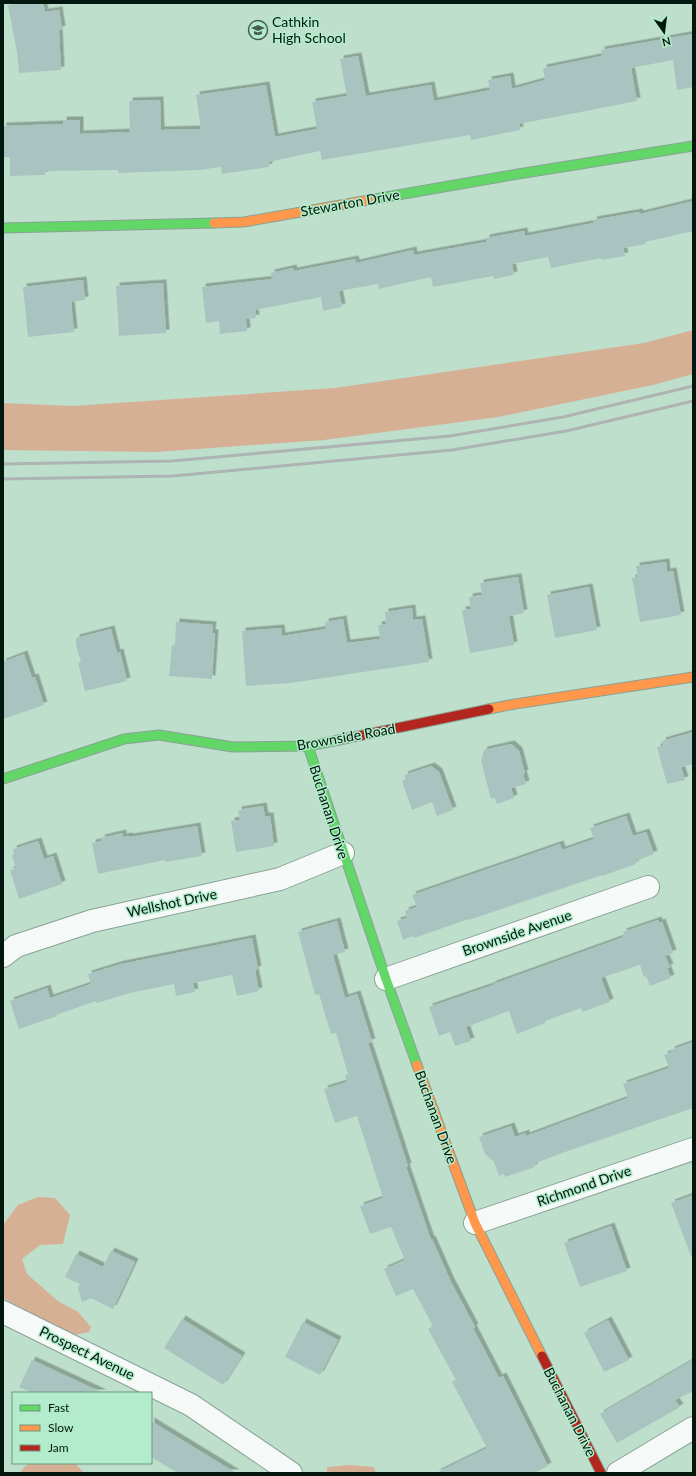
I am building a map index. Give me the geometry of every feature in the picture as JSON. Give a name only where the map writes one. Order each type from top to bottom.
[{"type":"street","name":"Stewarton Drive","points":[[3,228],[244,222],[518,174],[693,146]]},
{"type":"street","name":"Brownside Road","points":[[3,779],[124,739],[159,735],[233,747],[308,746],[515,704],[693,677]]},
{"type":"street","name":"Buchanan Drive","points":[[308,746],[342,853],[386,979],[475,1224],[601,1473]]},
{"type":"street","name":"Wellshot Drive","points":[[3,956],[16,946],[92,921],[280,879],[342,853]]},
{"type":"street","name":"Brownside Avenue","points":[[386,979],[648,887]]},
{"type":"street","name":"Richmond Drive","points":[[475,1224],[693,1149]]},
{"type":"street","name":"Prospect Avenue","points":[[3,1312],[191,1405],[291,1473]]},
{"type":"street","points":[[618,1473],[693,1428]]},
{"type":"shaded area","points":[[693,330],[693,374],[653,385],[498,417],[324,440],[156,452],[3,450],[3,403],[72,406],[335,388],[644,343]]},
{"type":"shaded area","points":[[38,1197],[55,1198],[70,1215],[63,1244],[40,1245],[22,1259],[27,1274],[58,1301],[78,1312],[91,1327],[89,1332],[75,1335],[55,1327],[3,1298],[3,1225],[18,1205]]},
{"type":"shaded area","points":[[29,1464],[76,1464],[84,1473],[20,1473],[24,1467]]},
{"type":"shaded area","points":[[349,1465],[374,1467],[376,1473],[327,1473],[327,1467]]},
{"type":"building","points":[[21,3],[43,3],[45,12],[59,10],[62,29],[59,30],[61,70],[19,73],[17,52],[8,5]]},
{"type":"building","points":[[693,34],[693,87],[677,90],[673,60],[631,68],[637,101],[519,124],[520,130],[471,140],[470,135],[322,160],[320,151],[269,162],[269,167],[222,174],[221,167],[198,170],[118,173],[118,170],[45,171],[45,175],[10,176],[10,157],[3,157],[3,126],[63,124],[63,120],[80,120],[80,134],[130,132],[129,101],[160,100],[161,130],[201,129],[196,95],[266,85],[275,137],[317,129],[312,102],[347,96],[340,59],[358,56],[366,96],[431,85],[434,101],[490,90],[488,80],[510,76],[512,89],[545,80],[543,68],[602,56],[601,50]]},
{"type":"building","points":[[693,201],[693,231],[645,242],[646,244],[623,248],[625,256],[601,260],[601,258],[551,268],[548,257],[512,264],[514,275],[494,279],[493,276],[433,287],[431,277],[379,289],[378,284],[339,291],[342,307],[323,311],[321,297],[255,310],[256,318],[246,319],[247,331],[220,334],[219,321],[206,323],[202,287],[272,279],[271,273],[293,268],[294,271],[355,259],[356,263],[413,250],[414,255],[486,242],[486,238],[524,231],[525,236],[594,223],[593,220],[639,212],[640,214]]},
{"type":"building","points":[[83,280],[85,300],[71,302],[74,332],[28,337],[23,287]]},
{"type":"building","points":[[163,283],[166,333],[119,336],[116,286]]},
{"type":"building","points":[[666,562],[667,572],[673,571],[681,615],[640,622],[632,578],[638,577],[636,566]]},
{"type":"building","points":[[518,577],[524,613],[509,616],[514,645],[470,653],[462,610],[471,609],[469,597],[482,595],[480,583]]},
{"type":"building","points":[[589,587],[597,630],[555,638],[547,595]]},
{"type":"building","points":[[412,608],[413,620],[422,619],[429,662],[291,683],[246,686],[242,631],[281,628],[282,636],[326,629],[325,622],[343,619],[347,643],[380,639],[378,625],[386,624],[385,612]]},
{"type":"building","points":[[176,622],[213,625],[212,633],[215,633],[212,679],[169,676],[172,645],[175,645]]},
{"type":"building","points":[[111,629],[117,653],[120,652],[127,681],[85,691],[78,663],[81,662],[76,645],[76,638]]},
{"type":"building","points":[[24,654],[32,678],[35,677],[44,705],[3,719],[3,662]]},
{"type":"building","points":[[693,732],[693,764],[681,767],[685,780],[667,784],[657,747],[663,746],[662,741]]},
{"type":"building","points":[[511,744],[519,751],[525,773],[523,774],[526,784],[511,788],[514,798],[497,804],[495,798],[491,799],[481,761],[484,750]]},
{"type":"building","points":[[431,766],[439,772],[453,810],[437,816],[432,802],[412,810],[402,781],[406,779],[404,775]]},
{"type":"building","points":[[263,806],[265,816],[270,816],[274,846],[236,852],[231,821],[240,820],[238,810]]},
{"type":"building","points":[[626,816],[633,836],[646,832],[654,854],[635,861],[636,864],[602,876],[414,938],[413,936],[403,940],[397,921],[407,918],[405,911],[417,907],[412,895],[560,844],[562,850],[594,839],[590,828]]},
{"type":"building","points":[[197,826],[202,856],[165,862],[165,860],[98,874],[92,843],[102,841],[101,838],[123,833],[123,837],[130,837]]},
{"type":"building","points":[[38,841],[44,859],[53,856],[62,884],[19,899],[10,870],[16,868],[12,855],[14,854],[13,849]]},
{"type":"building","points":[[658,920],[659,923],[662,922],[673,953],[665,956],[670,967],[667,968],[671,978],[650,986],[646,976],[644,977],[640,965],[601,978],[610,1002],[582,1012],[581,1008],[545,1021],[545,1023],[517,1034],[509,1011],[466,1027],[471,1041],[455,1046],[450,1032],[439,1036],[429,1007],[621,938],[624,936],[623,932]]},
{"type":"building","points":[[337,921],[345,952],[333,955],[345,998],[357,994],[372,1042],[368,1043],[408,1166],[406,1167],[431,1240],[432,1239],[451,1282],[475,1327],[473,1328],[499,1378],[503,1376],[548,1466],[534,1473],[436,1473],[487,1448],[452,1382],[456,1380],[428,1329],[433,1326],[413,1289],[396,1296],[384,1269],[405,1260],[391,1227],[370,1234],[360,1206],[383,1198],[357,1116],[335,1123],[324,1089],[347,1082],[345,1075],[348,1074],[336,1033],[331,1034],[319,994],[315,995],[298,932]]},
{"type":"building","points":[[252,938],[258,969],[255,970],[259,991],[237,996],[232,975],[193,983],[195,992],[176,996],[174,984],[130,993],[97,1003],[96,1001],[19,1029],[10,1001],[47,988],[50,998],[91,984],[88,974],[121,964]]},
{"type":"building","points":[[693,1042],[693,1108],[565,1152],[533,1164],[535,1167],[505,1177],[504,1174],[499,1176],[494,1162],[485,1154],[479,1137],[511,1126],[515,1137],[526,1133],[526,1136],[628,1098],[623,1084],[669,1068],[664,1055],[672,1052],[671,1050]]},
{"type":"building","points":[[693,1195],[693,1256],[691,1256],[671,1203]]},
{"type":"building","points":[[611,1226],[627,1271],[580,1287],[564,1243]]},
{"type":"building","points":[[111,1251],[135,1262],[113,1309],[91,1298],[82,1302],[78,1288],[80,1284],[65,1277],[76,1254],[103,1267]]},
{"type":"building","points":[[182,1319],[242,1356],[223,1385],[164,1348]]},
{"type":"building","points":[[608,1320],[629,1360],[604,1372],[584,1333]]},
{"type":"building","points":[[303,1322],[338,1340],[320,1375],[285,1357]]},
{"type":"building","points":[[32,1360],[101,1392],[31,1392],[19,1387]]},
{"type":"building","points":[[693,1360],[693,1391],[675,1400],[680,1407],[617,1443],[600,1414]]},
{"type":"building","points":[[152,1422],[236,1473],[178,1473],[152,1458]]},
{"type":"railway","points":[[3,464],[172,461],[450,436],[563,417],[693,386]]},
{"type":"railway","points":[[3,479],[173,476],[452,450],[566,431],[693,401]]},
{"type":"traffic: fast","points":[[369,200],[693,146]]},
{"type":"traffic: fast","points":[[3,228],[214,223]]},
{"type":"traffic: fast","points":[[3,779],[124,739],[159,735],[233,747],[308,746],[339,740]]},
{"type":"traffic: fast","points":[[308,746],[386,979],[417,1065]]},
{"type":"traffic: slow","points":[[214,223],[244,222],[369,200]]},
{"type":"traffic: slow","points":[[489,709],[693,677]]},
{"type":"traffic: slow","points":[[417,1065],[475,1223],[542,1356]]},
{"type":"traffic: jam","points":[[339,740],[489,709]]},
{"type":"traffic: jam","points":[[542,1356],[601,1473]]},
{"type":"place","name":"Cathkin High School","points":[[258,30]]}]
